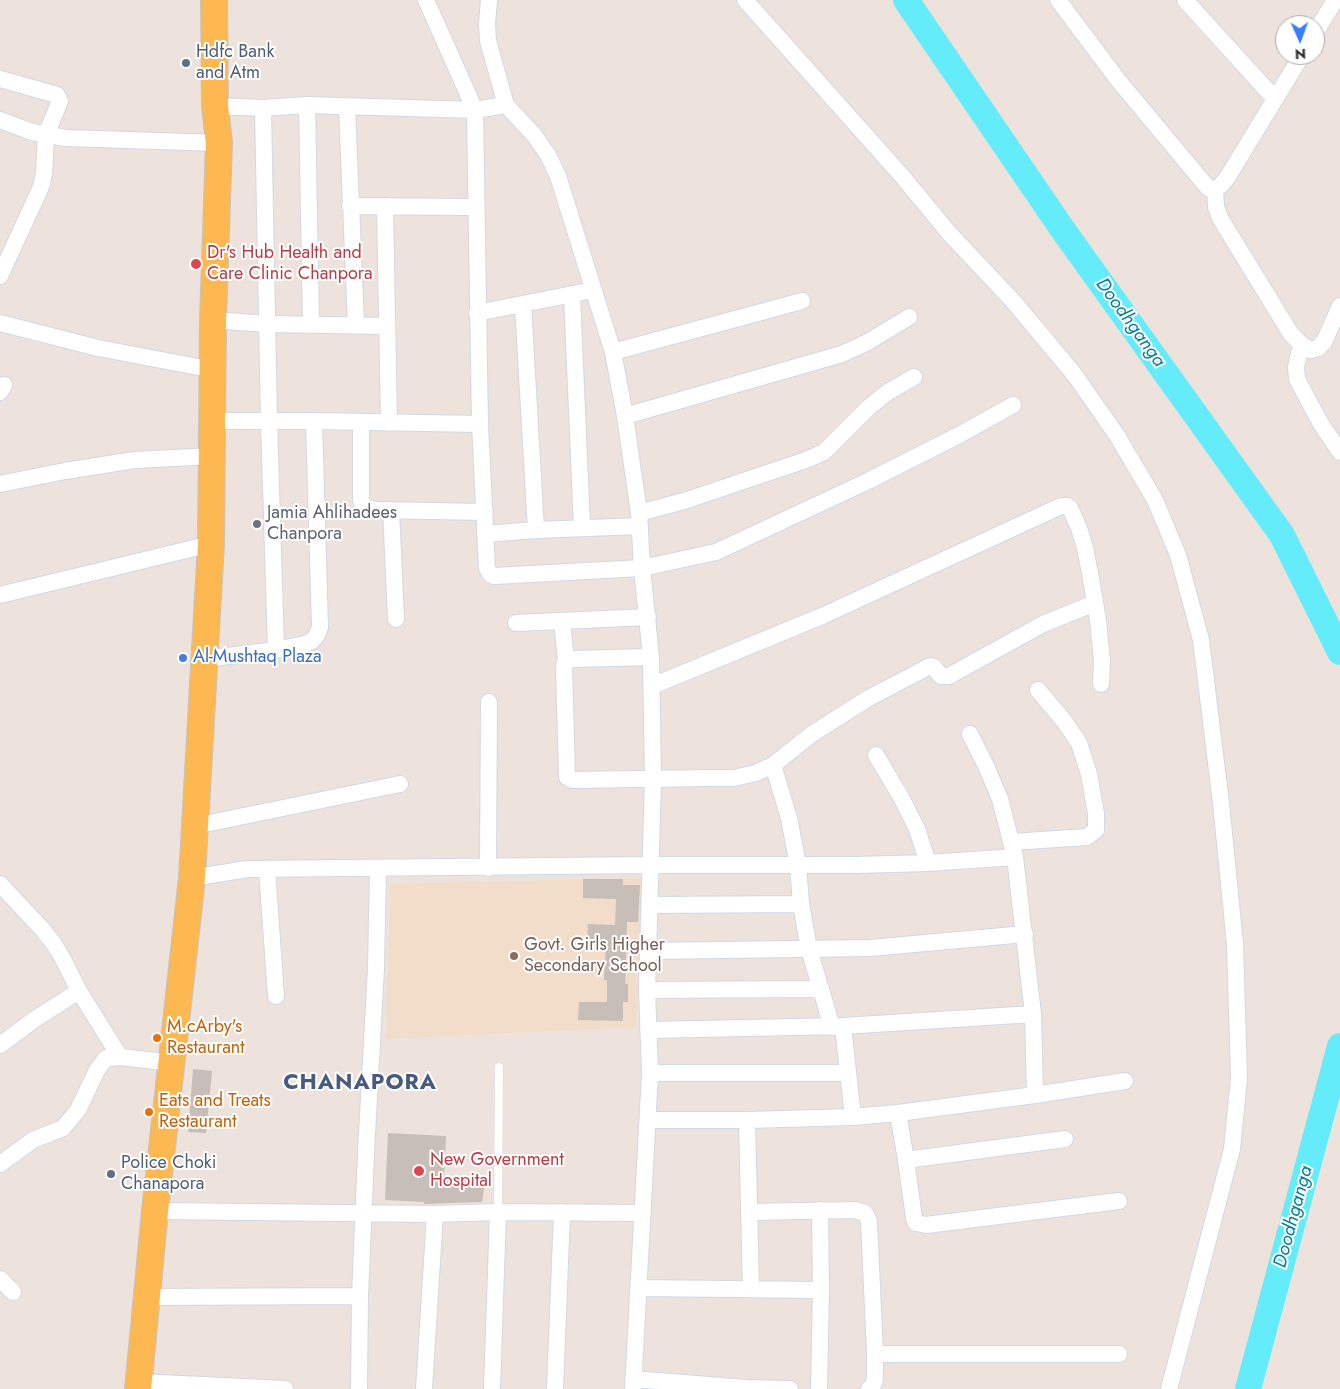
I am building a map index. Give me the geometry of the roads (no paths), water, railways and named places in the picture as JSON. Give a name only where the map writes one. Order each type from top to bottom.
[{"type":"main road","points":[[139,1386],[155,1211],[173,1063],[192,878],[211,544],[213,320],[218,143],[215,106],[214,0]]},
{"type":"street","points":[[426,0],[475,110],[475,207],[480,424],[487,568],[490,574],[494,576],[642,568],[716,552],[868,481],[959,435],[1012,405]]},
{"type":"street","points":[[489,0],[488,41],[506,104],[534,135],[555,169],[613,352],[625,416],[640,520],[642,568],[651,657],[653,779],[647,990],[650,1073],[649,1120],[633,1384],[790,1389]]},
{"type":"street","points":[[744,0],[902,176],[949,233],[1013,301],[1074,374],[1116,434],[1155,500],[1178,555],[1201,640],[1221,803],[1235,944],[1239,1078],[1232,1149],[1169,1389]]},
{"type":"street","points":[[1185,0],[1275,99]]},
{"type":"street","points":[[1062,1],[1118,80],[1208,188],[1220,186],[1227,178],[1296,65]]},
{"type":"street","points":[[0,79],[57,95],[60,101],[46,135],[44,174],[41,187],[0,276]]},
{"type":"street","points":[[215,106],[263,108],[307,105],[475,110],[506,104]]},
{"type":"street","points":[[307,105],[311,324]]},
{"type":"street","points":[[347,107],[356,325]]},
{"type":"street","points":[[263,108],[266,324],[276,650]]},
{"type":"street","points":[[0,120],[46,135],[85,139],[218,143]]},
{"type":"street","points":[[1215,188],[1216,207],[1220,218],[1291,334],[1303,346],[1311,350],[1318,348],[1324,342],[1340,306]]},
{"type":"street","points":[[350,206],[475,207]]},
{"type":"street","points":[[385,206],[389,423]]},
{"type":"street","points":[[477,313],[523,305],[592,289]]},
{"type":"street","points":[[572,294],[582,528]]},
{"type":"street","points":[[613,352],[802,301]]},
{"type":"street","points":[[523,305],[536,530]]},
{"type":"street","points":[[625,416],[842,354],[868,342],[909,317]]},
{"type":"street","points":[[213,320],[266,324],[386,326]]},
{"type":"street","points":[[0,323],[98,348],[214,370]]},
{"type":"street","points":[[1303,346],[1299,352],[1296,367],[1297,379],[1320,424],[1340,452]]},
{"type":"street","points":[[485,534],[582,528],[640,520],[693,498],[806,460],[824,452],[868,407],[888,392],[914,377]]},
{"type":"street","points":[[213,421],[314,420],[480,424]]},
{"type":"street","points":[[204,659],[276,650],[312,641],[317,635],[320,627],[314,420]]},
{"type":"street","points":[[361,422],[361,500],[363,505],[370,509],[485,512]]},
{"type":"street","points":[[0,484],[135,460],[213,456]]},
{"type":"street","points":[[652,686],[822,616],[1061,506],[1070,508],[1085,548],[1095,603],[1102,661],[1101,684]]},
{"type":"street","points":[[391,510],[396,619]]},
{"type":"street","points":[[0,595],[211,544]]},
{"type":"street","points":[[562,621],[566,661],[564,666],[567,777],[572,780],[734,778],[756,773],[773,765],[812,734],[859,704],[928,667],[934,667],[941,676],[949,676],[1043,624],[1095,603]]},
{"type":"street","points":[[516,623],[648,617]]},
{"type":"street","points":[[566,661],[573,659],[651,657]]},
{"type":"street","points":[[192,878],[247,869],[928,863],[1087,837],[1096,830],[1096,814],[1089,774],[1079,743],[1064,721],[1038,690]]},
{"type":"street","points":[[488,868],[489,702]]},
{"type":"street","points":[[970,734],[1000,799],[1013,850],[1025,934],[1033,1014],[1035,1095]]},
{"type":"street","points":[[876,756],[901,797],[917,829],[928,863]]},
{"type":"street","points":[[773,765],[789,818],[798,865],[801,904],[809,949],[821,989],[838,1027],[848,1072],[853,1117]]},
{"type":"street","points":[[195,826],[400,784]]},
{"type":"street","points":[[359,1389],[360,1296],[376,968],[378,868]]},
{"type":"street","points":[[267,869],[276,996]]},
{"type":"street","points":[[0,884],[54,944],[79,991],[120,1057]]},
{"type":"street","points":[[650,905],[801,904]]},
{"type":"street","points":[[649,950],[870,948],[1025,934]]},
{"type":"street","points":[[647,990],[821,989]]},
{"type":"street","points":[[0,1045],[34,1019],[79,991]]},
{"type":"street","points":[[648,1030],[838,1027],[1033,1014]]},
{"type":"street","points":[[0,1164],[33,1140],[64,1128],[78,1110],[106,1058],[120,1057],[173,1063]]},
{"type":"street","points":[[650,1073],[848,1072]]},
{"type":"street","points":[[649,1120],[853,1117],[1035,1095],[1125,1081]]},
{"type":"street","points":[[898,1113],[916,1223],[926,1225],[1119,1201]]},
{"type":"street","points":[[747,1120],[752,1289]]},
{"type":"street","points":[[906,1160],[1065,1139]]},
{"type":"street","points":[[819,1389],[820,1210]]},
{"type":"street","points":[[750,1212],[855,1210],[865,1213],[869,1221],[876,1354],[875,1380],[869,1389]]},
{"type":"street","points":[[155,1211],[435,1214],[643,1212]]},
{"type":"street","points":[[492,1389],[498,1212]]},
{"type":"street","points":[[555,1389],[562,1212]]},
{"type":"street","points":[[424,1389],[435,1214]]},
{"type":"street","points":[[0,1279],[13,1292]]},
{"type":"street","points":[[639,1288],[821,1290]]},
{"type":"street","points":[[147,1297],[360,1296]]},
{"type":"street","points":[[876,1354],[1119,1354]]},
{"type":"street","points":[[139,1386],[285,1389]]},
{"type":"lane","points":[[498,1067],[498,1212]]},
{"type":"waterway","name":"Doodhganga","points":[[906,0],[1063,230],[1282,535],[1340,652]]},
{"type":"waterway","name":"Doodhganga","points":[[1248,1389],[1340,1046]]},
{"type":"place","name":"Hdfc Bank and Atm","points":[[186,63]]},
{"type":"place","name":"Dr's Hub Health and Care Clinic Chanpora","points":[[196,264]]},
{"type":"place","name":"Jamia Ahlihadees Chanpora","points":[[257,524]]},
{"type":"place","name":"Al-Mushtaq Plaza","points":[[183,658]]},
{"type":"place","name":"Govt. Girls Higher Secondary School","points":[[514,956]]},
{"type":"place","name":"M.cArby's Restaurant","points":[[157,1038]]},
{"type":"place","name":"Eats and Treats Restaurant","points":[[149,1112]]},
{"type":"place","name":"New Government Hospital","points":[[419,1171]]},
{"type":"place","name":"Police Choki Chanapora","points":[[111,1174]]},
{"type":"district","name":"CHANAPORA","points":[[360,1084]]}]
